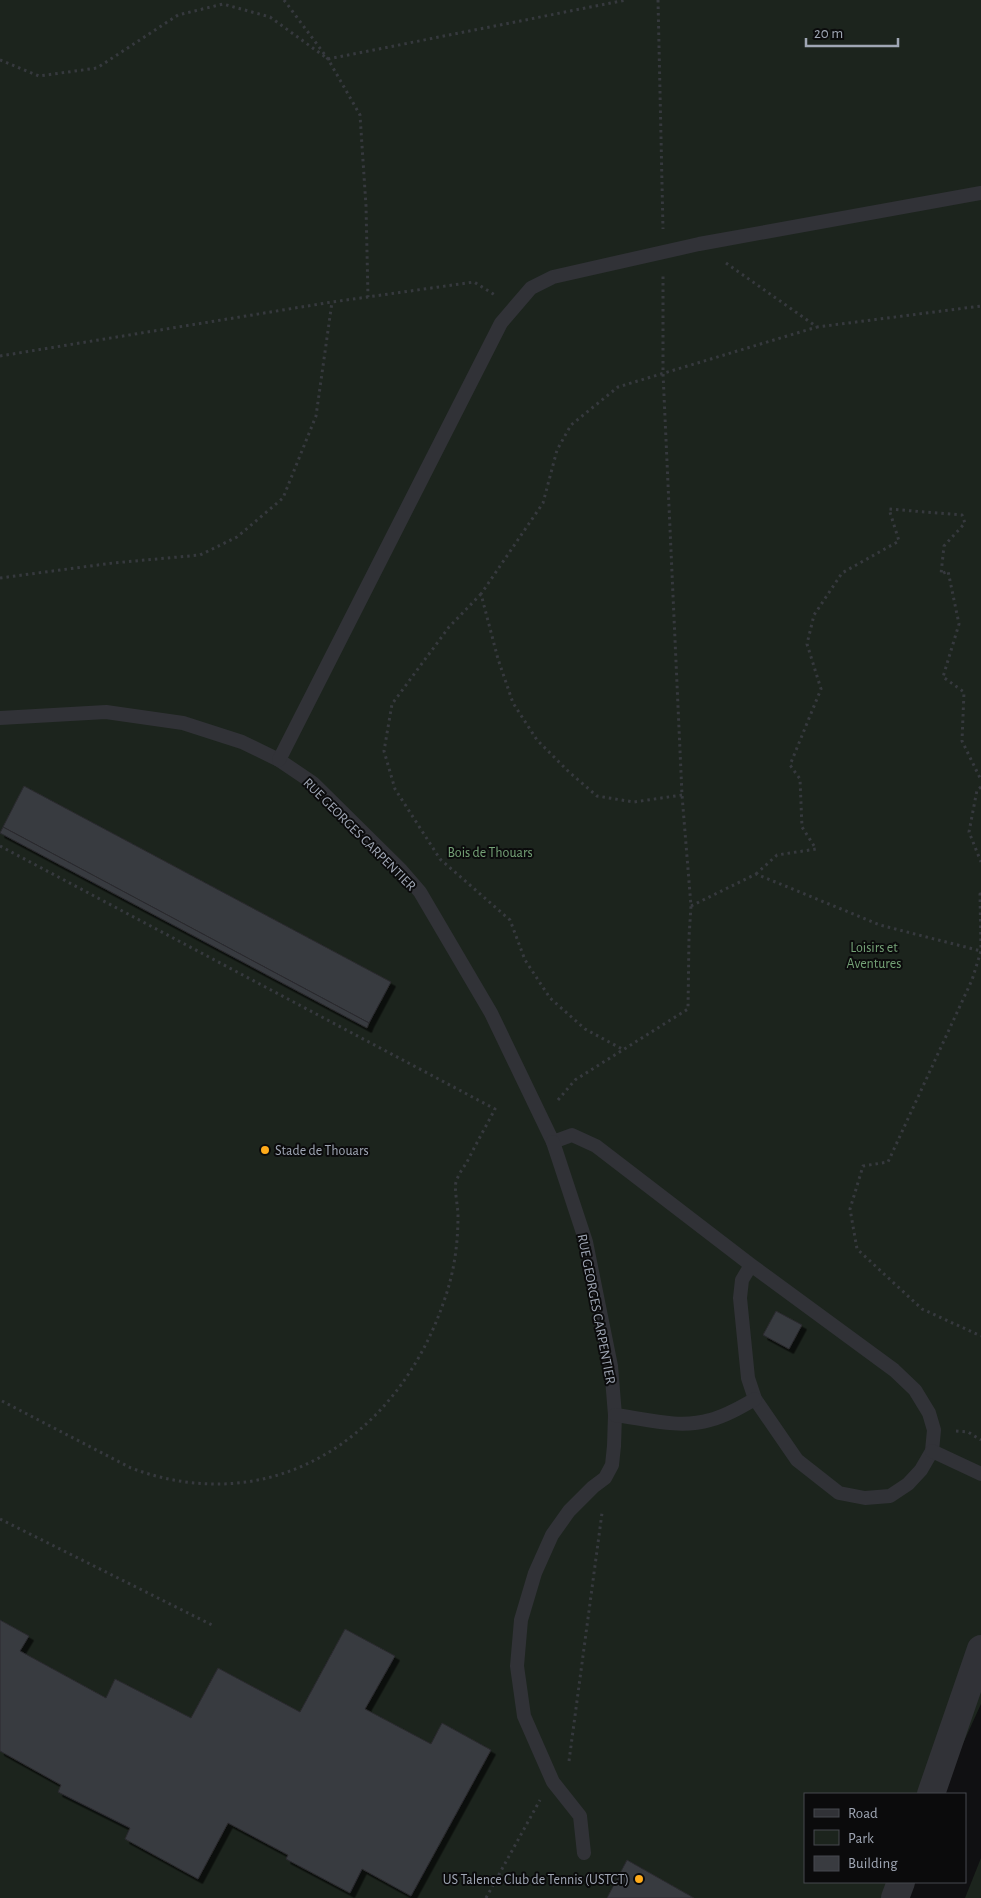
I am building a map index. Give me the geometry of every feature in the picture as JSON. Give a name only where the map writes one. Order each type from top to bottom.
[{"type":"street","points":[[931,1793],[981,1648]]},
{"type":"street","points":[[895,1898],[901,1883]]},
{"type":"lane","points":[[279,760],[500,324],[531,288],[554,277],[699,244],[981,193]]},
{"type":"lane","name":"RUE GEORGES CARPENTIER","points":[[0,718],[106,712],[182,723],[242,742],[279,760],[313,783],[401,870],[420,892],[491,1013],[553,1142],[586,1242],[611,1366],[615,1415],[612,1465],[605,1478],[569,1511],[552,1535],[535,1573],[521,1620],[517,1666],[524,1716],[553,1782],[580,1816],[584,1853]]},
{"type":"lane","points":[[553,1142],[572,1135],[596,1146],[751,1265],[894,1370],[915,1390],[929,1413],[934,1430],[932,1451],[921,1470],[908,1484],[890,1496],[865,1498],[839,1492],[797,1460],[756,1399],[748,1378],[740,1298],[742,1280],[751,1265]]},
{"type":"lane","points":[[615,1415],[670,1424],[689,1424],[711,1420],[756,1399]]},
{"type":"lane","points":[[932,1451],[981,1474]]},
{"type":"path","points":[[284,0],[328,59],[360,115],[366,206],[368,297]]},
{"type":"path","points":[[0,60],[39,76],[97,68],[178,15],[224,4],[270,17],[328,59],[626,0]]},
{"type":"path","points":[[553,1142],[556,1101],[575,1080],[688,1009],[691,906],[682,795],[663,373],[663,252],[658,0]]},
{"type":"path","points":[[699,244],[817,327]]},
{"type":"path","points":[[0,356],[332,302],[474,282],[514,307]]},
{"type":"path","points":[[0,578],[113,562],[200,555],[238,537],[283,498],[313,425],[316,416],[332,302]]},
{"type":"path","points":[[624,1050],[585,1029],[550,998],[525,960],[510,920],[440,859],[395,789],[384,751],[392,704],[449,627],[481,594],[543,503],[557,450],[571,425],[618,388],[817,327],[981,306]]},
{"type":"path","points":[[691,906],[756,874],[777,855],[816,849],[802,827],[800,779],[790,766],[821,689],[807,644],[814,615],[842,573],[899,541],[889,509],[962,515],[965,523],[944,546],[941,574],[948,571],[959,624],[943,677],[964,692],[962,741],[981,780]]},
{"type":"path","points":[[481,594],[498,659],[513,703],[537,740],[569,772],[597,796],[634,802],[682,795]]},
{"type":"path","points":[[981,787],[977,790],[969,832],[981,862]]},
{"type":"path","points":[[0,846],[495,1108],[455,1183],[458,1212],[456,1250],[444,1300],[424,1348],[396,1391],[379,1411],[346,1442],[314,1462],[278,1475],[242,1484],[204,1485],[167,1479],[148,1474],[114,1460],[0,1400]]},
{"type":"path","points":[[756,874],[880,925],[981,951]]},
{"type":"path","points":[[981,894],[981,951],[972,980],[888,1162],[863,1166],[850,1209],[857,1248],[922,1309],[981,1336]]},
{"type":"path","points":[[486,1898],[544,1793],[570,1760],[603,1501],[593,1487]]},
{"type":"path","points":[[0,1519],[214,1626]]},
{"type":"green space","name":"Bois de Thouars","points":[[0,0],[981,0],[981,1704],[940,1793],[804,1793],[804,1883],[900,1883],[892,1898],[0,1898]]},
{"type":"green space","points":[[981,1858],[981,1898],[965,1898]]},
{"type":"building","points":[[24,786],[391,982],[369,1023],[3,827]]},
{"type":"building","points":[[3,827],[369,1023],[367,1028],[0,833]]},
{"type":"building","points":[[776,1311],[802,1325],[789,1349],[763,1335]]},
{"type":"building","points":[[0,1620],[29,1636],[20,1651],[106,1698],[115,1679],[191,1718],[218,1668],[300,1712],[345,1629],[395,1656],[365,1709],[431,1744],[442,1723],[491,1750],[411,1896],[362,1869],[350,1893],[286,1859],[288,1855],[228,1823],[198,1879],[125,1839],[130,1828],[58,1792],[61,1785],[0,1751]]},
{"type":"building","name":"US Talence Club de Tennis (USTCT)","points":[[627,1860],[694,1898],[607,1898]]},
{"type":"place","name":"Stade de Thouars","points":[[265,1150]]},
{"type":"place","name":"US Talence Club de Tennis (USTCT)","points":[[639,1879]]},
{"type":"park label","name":"Loisirs et Aventures","points":[[874,956]]}]
